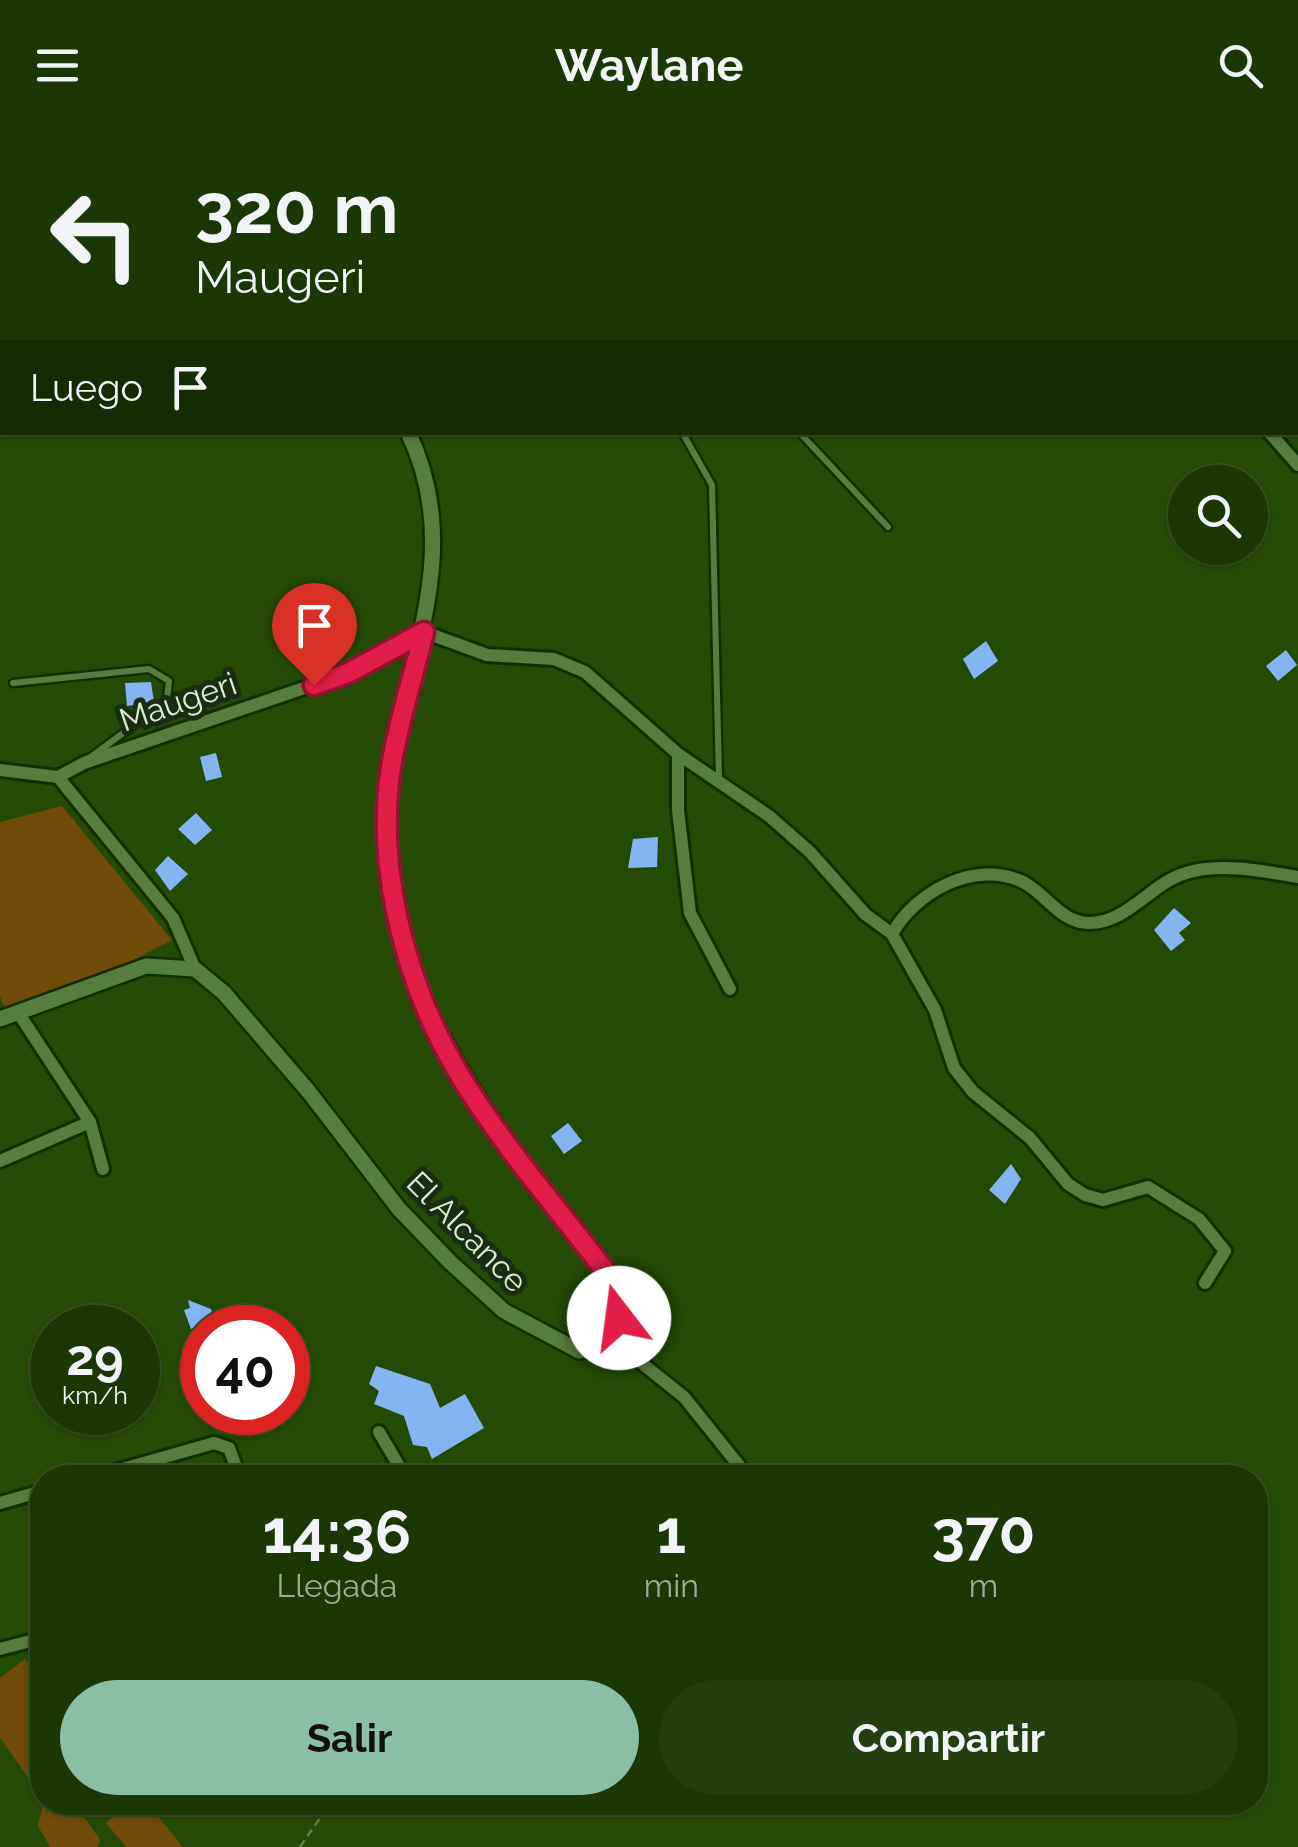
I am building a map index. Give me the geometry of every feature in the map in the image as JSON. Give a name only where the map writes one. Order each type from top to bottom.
[{"type":"street","points":[[409,435],[430,491],[434,524],[424,632],[390,771],[389,868],[404,943],[439,1034],[465,1085],[609,1276],[620,1299],[619,1318],[609,1337],[684,1397],[739,1465]]},
{"type":"street","points":[[1272,435],[1298,465]]},
{"type":"street","points":[[424,632],[487,655],[569,662],[678,754],[718,778],[810,852],[865,914],[892,934],[935,1010],[954,1068],[973,1092],[1030,1138],[1068,1184],[1084,1195],[1103,1200],[1148,1187],[1198,1220],[1225,1251],[1206,1283]]},
{"type":"street","name":"Maugeri","points":[[58,777],[84,763],[348,673],[424,632]]},
{"type":"street","points":[[678,754],[678,810],[690,913],[730,989]]},
{"type":"street","points":[[0,770],[58,777]]},
{"type":"street","name":"El Alcance","points":[[58,777],[173,918],[195,969],[224,994],[309,1092],[399,1208],[504,1312],[579,1351],[592,1349],[609,1337]]},
{"type":"street","points":[[892,934],[904,913],[927,894],[973,877],[1002,875],[1026,884],[1071,918],[1088,923],[1129,910],[1180,874],[1204,868],[1298,878]]},
{"type":"street","points":[[0,1019],[146,966],[167,964],[195,969]]},
{"type":"street","points":[[20,1014],[90,1122],[103,1169]]},
{"type":"street","points":[[0,1161],[90,1122]]},
{"type":"street","points":[[379,1432],[398,1465]]},
{"type":"street","points":[[136,1465],[214,1443],[229,1448],[235,1465]]},
{"type":"street","points":[[0,1503],[30,1494]]},
{"type":"street","points":[[0,1649],[30,1641]]},
{"type":"lane","points":[[684,435],[712,485],[718,778]]},
{"type":"lane","points":[[803,435],[888,527]]},
{"type":"lane","points":[[13,683],[149,669],[168,681],[166,699],[158,708],[106,742],[84,763]]},
{"type":"path","points":[[300,1847],[322,1815]]},
{"type":"shaded area","points":[[62,806],[172,940],[88,984],[7,1014],[0,996],[0,822]]},
{"type":"shaded area","points":[[25,1659],[30,1665],[30,1780],[0,1738],[0,1678]]},
{"type":"shaded area","points":[[40,1815],[83,1815],[100,1840],[98,1847],[50,1847],[38,1826]]},
{"type":"shaded area","points":[[115,1815],[157,1815],[183,1847],[126,1847],[106,1823]]},
{"type":"building","points":[[986,641],[998,661],[974,679],[963,659]]},
{"type":"building","points":[[1286,650],[1297,665],[1278,681],[1266,666]]},
{"type":"building","points":[[151,682],[154,702],[127,706],[125,683]]},
{"type":"building","points":[[216,753],[222,777],[206,781],[200,757]]},
{"type":"building","points":[[196,813],[212,830],[195,845],[178,829]]},
{"type":"building","points":[[658,837],[657,867],[628,868],[633,839]]},
{"type":"building","points":[[168,856],[188,874],[170,891],[155,870]]},
{"type":"building","points":[[1174,908],[1191,923],[1179,933],[1185,940],[1171,951],[1154,930]]},
{"type":"building","points":[[568,1123],[582,1141],[564,1154],[551,1136]]},
{"type":"building","points":[[1011,1164],[1021,1179],[1005,1204],[989,1190]]},
{"type":"building","points":[[376,1366],[430,1384],[440,1408],[465,1394],[484,1428],[432,1459],[427,1447],[413,1445],[404,1416],[374,1404],[379,1391],[369,1384]]},
{"type":"route","points":[[314,685],[348,673],[424,632],[390,771],[387,816],[389,868],[404,943],[439,1034],[465,1085],[609,1276],[620,1299],[619,1318]]}]
